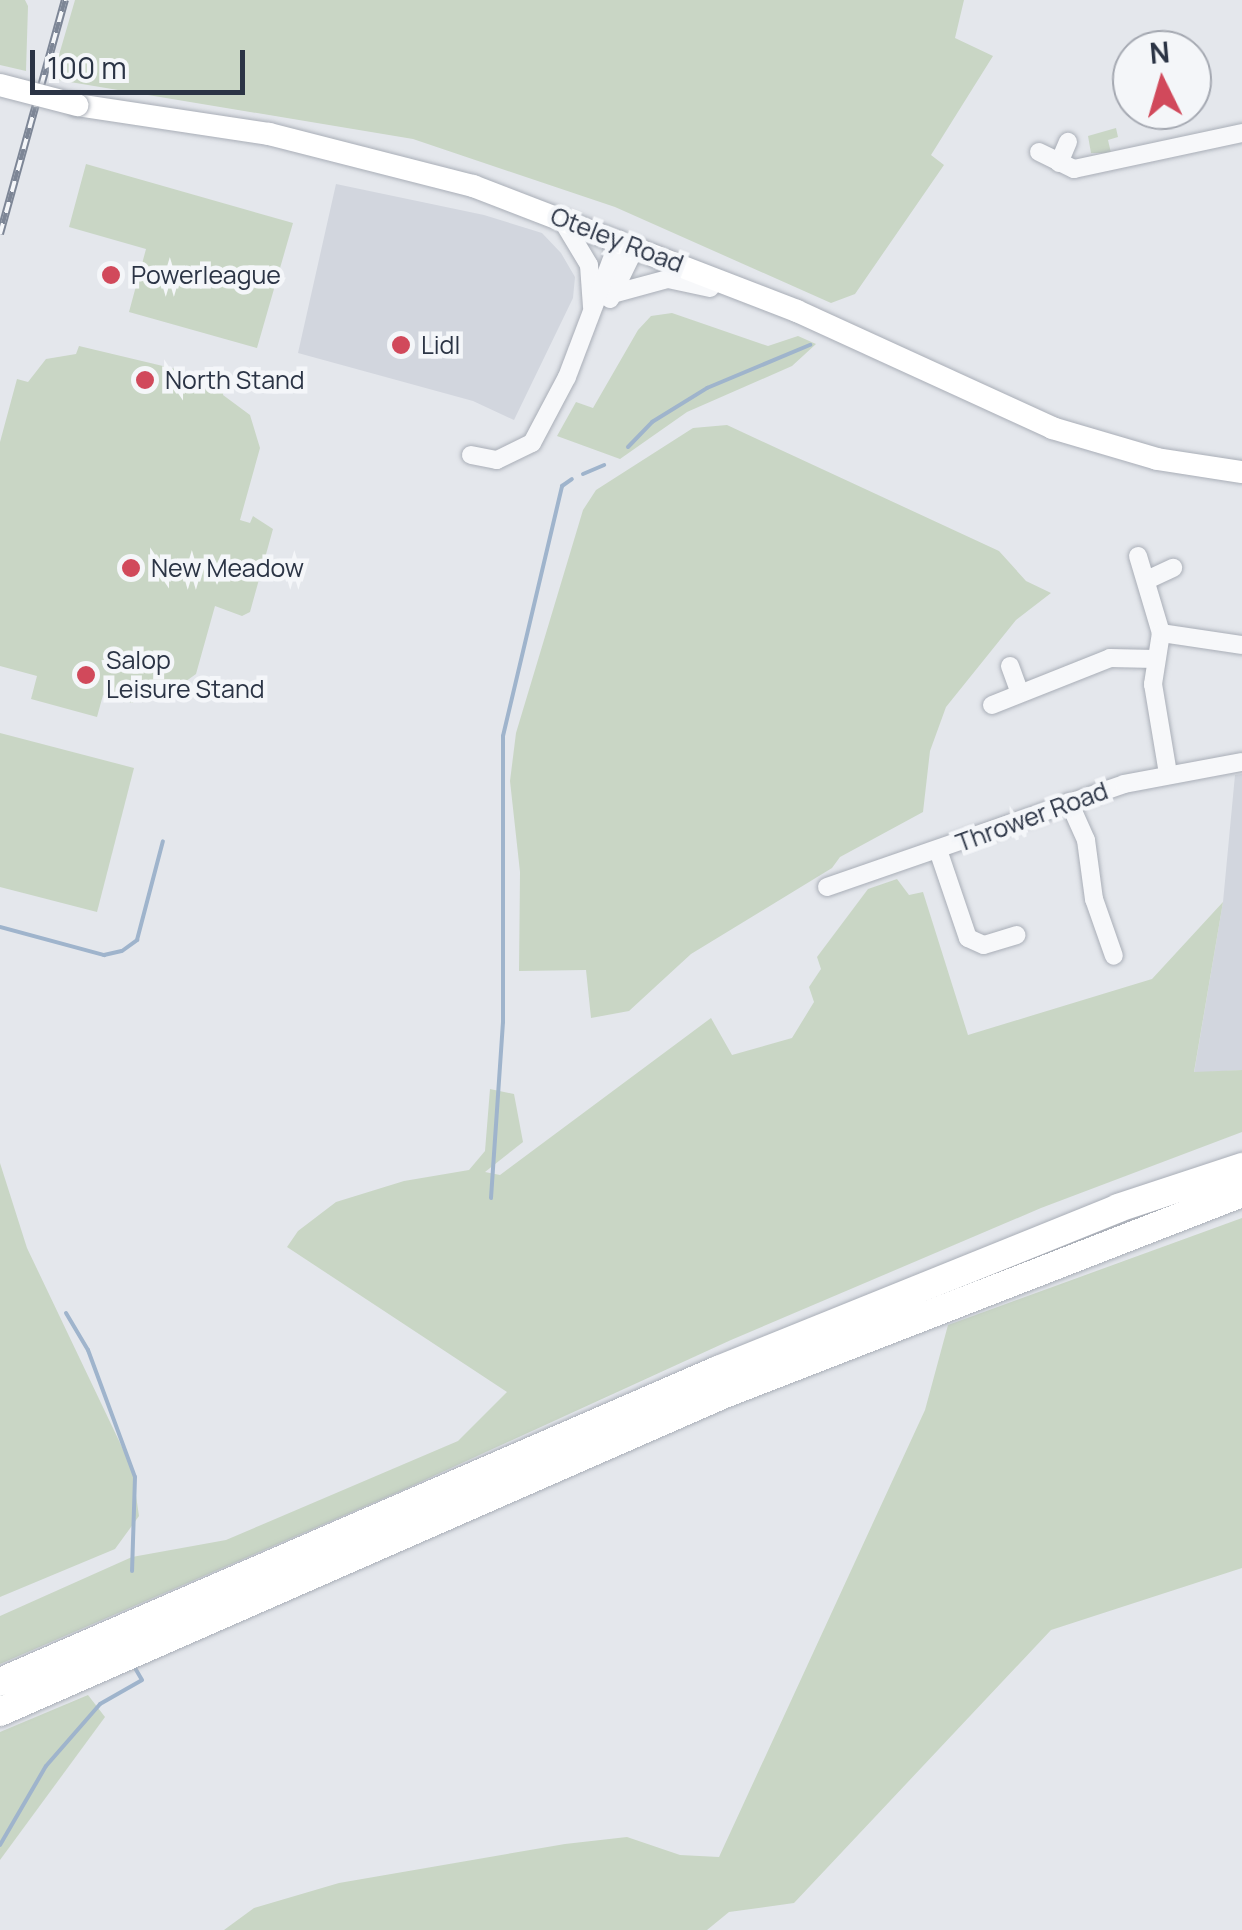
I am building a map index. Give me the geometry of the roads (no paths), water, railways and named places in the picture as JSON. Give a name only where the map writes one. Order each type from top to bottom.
[{"type":"highway","points":[[0,1682],[718,1370],[1118,1208],[1242,1168]]},
{"type":"highway","points":[[0,1712],[722,1395],[1242,1192]]},
{"type":"main road","name":"Oteley Road","points":[[0,85],[78,105],[319,145],[473,186],[797,311],[1052,428],[1156,459],[1242,472]]},
{"type":"main road","name":"Oteley Road","points":[[1211,466],[1242,458]]},
{"type":"street","points":[[1039,152],[1059,163],[1086,168],[1242,132]]},
{"type":"street","points":[[1059,163],[1068,142]]},
{"type":"street","points":[[560,218],[589,265],[592,317]]},
{"type":"street","points":[[616,294],[628,243]]},
{"type":"street","points":[[471,455],[497,460],[532,443],[628,243]]},
{"type":"street","points":[[592,317],[616,294],[646,282],[679,280],[797,311]]},
{"type":"street","points":[[1138,556],[1162,633],[1156,659],[1154,704],[1168,774]]},
{"type":"street","points":[[1147,580],[1173,568]]},
{"type":"street","points":[[1162,633],[1242,645]]},
{"type":"street","points":[[992,705],[1110,658],[1156,659]]},
{"type":"street","points":[[1010,666],[1020,694]]},
{"type":"street","name":"Thrower Road","points":[[827,887],[1069,802],[1168,774],[1242,762]]},
{"type":"street","points":[[1069,802],[1086,840],[1094,899],[1114,956]]},
{"type":"street","points":[[938,850],[968,938],[984,944],[1018,935]]},
{"type":"waterway","points":[[628,447],[652,422],[707,388],[810,345]]},
{"type":"waterway","points":[[583,474],[604,465]]},
{"type":"waterway","points":[[491,1198],[503,1022],[503,736],[562,486],[572,479]]},
{"type":"waterway","points":[[0,927],[104,955],[122,951],[137,940],[163,841]]},
{"type":"waterway","points":[[66,1313],[88,1350],[135,1477],[132,1571]]},
{"type":"waterway","points":[[0,1845],[46,1766],[100,1704],[142,1680],[134,1666]]},
{"type":"railway","points":[[0,234],[65,0]]},
{"type":"place","name":"Powerleague","points":[[111,275]]},
{"type":"place","name":"Lidl","points":[[401,345]]},
{"type":"place","name":"North Stand","points":[[145,380]]},
{"type":"place","name":"New Meadow","points":[[131,568]]},
{"type":"place","name":"Salop Leisure Stand","points":[[86,675]]}]
